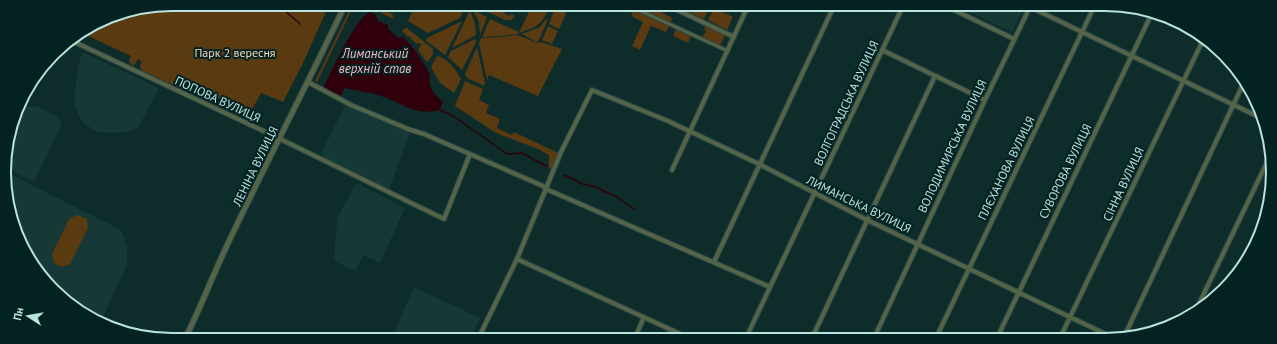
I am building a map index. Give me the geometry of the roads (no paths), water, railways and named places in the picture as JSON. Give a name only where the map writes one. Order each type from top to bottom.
[{"type":"street","name":"ЛЕНІНА ВУЛИЦЯ","points":[[188,333],[231,238],[342,11]]},
{"type":"street","points":[[641,11],[728,51]]},
{"type":"street","points":[[679,11],[734,37]]},
{"type":"street","points":[[672,170],[746,11]]},
{"type":"street","points":[[714,262],[832,11]]},
{"type":"street","name":"ВОЛГОГРАДСЬКА ВУЛИЦЯ","points":[[748,333],[901,11]]},
{"type":"street","points":[[956,11],[1014,39]]},
{"type":"street","name":"ВОЛОДИМИРСЬКА ВУЛИЦЯ","points":[[876,333],[1028,11]]},
{"type":"street","points":[[1038,11],[1256,115]]},
{"type":"street","name":"ПЛЄХАНОВА ВУЛИЦЯ","points":[[938,333],[1092,11]]},
{"type":"street","name":"СУВОРОВА ВУЛИЦЯ","points":[[999,333],[1150,17]]},
{"type":"street","name":"ПОПОВА ВУЛИЦЯ","points":[[76,43],[444,219],[470,154]]},
{"type":"street","name":"СІННА ВУЛИЦЯ","points":[[1063,333],[1202,43]]},
{"type":"street","points":[[882,50],[985,100]]},
{"type":"street","points":[[814,333],[935,76]]},
{"type":"street","points":[[308,82],[351,105],[424,134],[770,287]]},
{"type":"street","points":[[1126,332],[1242,88]]},
{"type":"street","name":"ЛИМАНСЬКА ВУЛИЦЯ","points":[[546,189],[561,152],[592,90],[668,121],[759,164],[867,220],[1104,333]]},
{"type":"street","points":[[1200,302],[1266,164]]},
{"type":"street","points":[[481,333],[517,259],[546,189]]},
{"type":"street","points":[[517,259],[678,333]]},
{"type":"street","points":[[637,333],[644,318]]},
{"type":"water","name":"Лиманський верхній став","points":[[370,12],[375,14],[378,21],[388,25],[388,29],[399,38],[403,37],[414,49],[430,74],[432,90],[443,102],[440,110],[424,112],[417,111],[375,94],[344,88],[341,96],[323,88],[351,34],[364,16]]},
{"type":"waterway","points":[[285,11],[300,24]]},
{"type":"waterway","points":[[440,110],[455,117],[507,154],[522,153],[546,166]]},
{"type":"waterway","points":[[564,175],[617,197],[635,210]]},
{"type":"park label","name":"Парк 2 вересня","points":[[235,52]]}]
